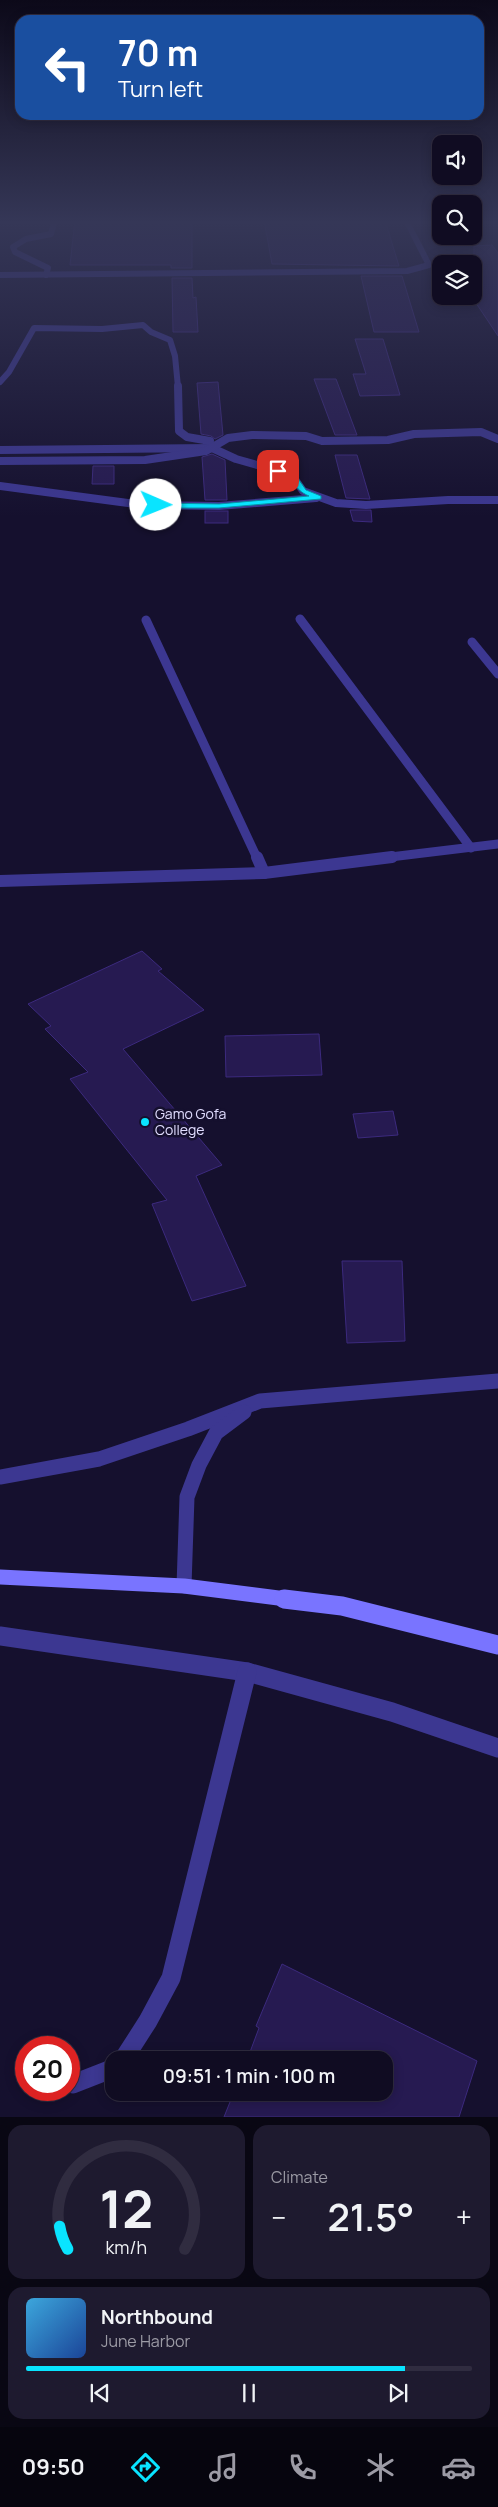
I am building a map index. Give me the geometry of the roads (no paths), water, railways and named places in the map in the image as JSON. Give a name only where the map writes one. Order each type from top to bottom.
[{"type":"main road","points":[[0,1577],[184,1586],[342,1606],[498,1645]]},
{"type":"street","points":[[0,382],[9,372],[34,328],[102,329],[143,325],[151,332],[170,340],[177,352],[175,367],[178,382],[179,431],[187,437],[220,443]]},
{"type":"street","points":[[0,461],[119,462],[172,457],[206,450],[237,436],[252,435],[299,435],[322,441],[383,440],[414,434],[480,432],[498,439]]},
{"type":"street","points":[[0,450],[212,448],[236,459],[292,475],[303,491],[336,503],[366,505],[448,500],[498,500]]},
{"type":"street","points":[[0,486],[143,505],[219,506],[318,498]]},
{"type":"street","points":[[146,620],[264,873]]},
{"type":"street","points":[[300,620],[471,848]]},
{"type":"street","points":[[472,642],[498,674]]},
{"type":"street","points":[[0,881],[264,873],[498,844]]},
{"type":"street","points":[[0,1477],[99,1459],[188,1429],[260,1400],[498,1381]]},
{"type":"street","points":[[184,1586],[187,1497],[199,1465],[216,1433],[260,1400]]},
{"type":"street","points":[[0,1636],[247,1672],[392,1712],[498,1748]]},
{"type":"street","points":[[128,2051],[148,2021],[171,1978],[247,1672]]},
{"type":"street","points":[[80,2081],[105,2072]]},
{"type":"place","name":"Gamo Gofa College","points":[[145,1122]]}]
